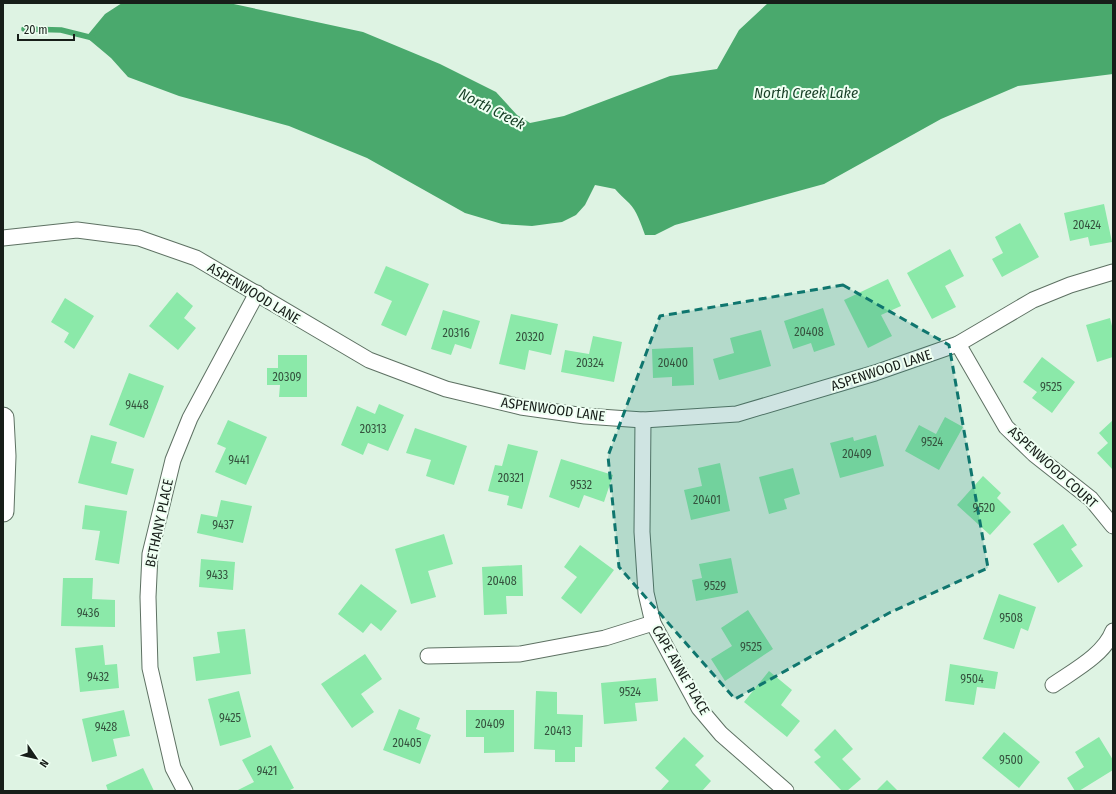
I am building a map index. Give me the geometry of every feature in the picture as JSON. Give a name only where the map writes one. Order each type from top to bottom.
[{"type":"main road","points":[[3,418],[5,456],[3,511]]},
{"type":"street","name":"ASPENWOOD LANE","points":[[3,238],[77,230],[138,238],[196,258],[369,360],[446,389],[521,407],[585,416],[643,420],[737,414],[875,374],[958,344],[1032,300],[1070,285],[1113,272]]},
{"type":"street","name":"BETHANY PLACE","points":[[185,791],[173,768],[150,668],[148,597],[150,554],[173,460],[190,418],[257,294]]},
{"type":"street","name":"ASPENWOOD COURT","points":[[958,344],[1006,426],[1034,454],[1091,499],[1113,526]]},
{"type":"street","name":"CAPE ANNE PLACE","points":[[643,420],[642,532],[646,593],[653,623],[700,708],[721,734],[786,791]]},
{"type":"street","points":[[428,656],[520,654],[605,638],[653,623]]},
{"type":"street","points":[[1053,685],[1098,653],[1113,631]]},
{"type":"highlighted area","points":[[843,285],[949,345],[988,568],[889,613],[735,699],[619,567],[608,456],[660,316]]},
{"type":"water","name":"North Creek Lake","points":[[122,3],[229,3],[363,32],[440,64],[496,92],[517,115],[530,123],[564,116],[670,76],[717,69],[739,30],[768,3],[1113,3],[1113,74],[1018,86],[941,119],[824,184],[675,225],[655,235],[645,235],[634,210],[615,189],[595,185],[585,205],[576,215],[562,222],[532,226],[502,224],[465,213],[367,158],[289,126],[179,96],[128,77],[111,58],[86,37],[105,14]]},
{"type":"building","points":[[1104,204],[1112,242],[1090,246],[1088,237],[1070,241],[1064,213]]},
{"type":"building","points":[[1020,223],[1039,257],[1002,277],[992,259],[1003,253],[995,237]]},
{"type":"building","points":[[950,249],[964,276],[945,286],[956,307],[932,319],[907,273]]},
{"type":"building","points":[[386,266],[429,284],[406,336],[381,325],[392,301],[374,293]]},
{"type":"building","points":[[888,279],[901,306],[881,315],[892,336],[868,348],[844,300]]},
{"type":"building","points":[[177,292],[193,306],[184,318],[196,328],[178,350],[149,326]]},
{"type":"building","points":[[65,298],[94,316],[74,349],[64,342],[69,333],[51,322]]},
{"type":"building","points":[[823,308],[835,345],[814,352],[811,343],[793,349],[784,321]]},
{"type":"building","points":[[443,310],[480,321],[471,349],[455,344],[451,355],[431,349]]},
{"type":"building","points":[[511,314],[558,324],[551,355],[529,350],[525,370],[499,364]]},
{"type":"building","points":[[1110,318],[1112,326],[1113,325],[1113,357],[1097,362],[1086,325]]},
{"type":"building","points":[[761,330],[771,366],[719,380],[713,359],[734,353],[730,338]]},
{"type":"building","points":[[593,336],[622,342],[614,382],[561,372],[565,350],[589,354]]},
{"type":"building","points":[[693,347],[694,385],[672,386],[672,377],[653,378],[652,349]]},
{"type":"building","points":[[278,355],[307,355],[307,397],[279,397],[280,385],[267,385],[267,368],[278,368]]},
{"type":"building","points":[[1042,357],[1075,382],[1052,413],[1032,398],[1037,392],[1023,382]]},
{"type":"building","points":[[129,373],[164,386],[144,438],[109,425]]},
{"type":"building","points":[[379,404],[404,415],[388,451],[368,443],[363,455],[341,445],[357,406],[375,414]]},
{"type":"building","points":[[945,417],[963,427],[939,470],[905,451],[919,425],[936,434]]},
{"type":"building","points":[[228,420],[267,437],[246,485],[215,472],[226,448],[217,444]]},
{"type":"building","points":[[1113,420],[1113,470],[1097,453],[1108,443],[1099,433]]},
{"type":"building","points":[[415,428],[467,446],[454,485],[426,476],[431,460],[406,453]]},
{"type":"building","points":[[91,435],[117,442],[111,463],[134,469],[127,495],[78,483]]},
{"type":"building","points":[[876,435],[884,466],[840,478],[830,443],[853,437],[854,441]]},
{"type":"building","points":[[508,444],[538,451],[522,509],[507,505],[509,496],[488,491],[495,465],[502,466]]},
{"type":"building","points":[[561,459],[613,475],[604,502],[584,495],[579,508],[549,497]]},
{"type":"building","points":[[720,463],[730,511],[691,520],[684,490],[702,486],[698,468]]},
{"type":"building","points":[[793,468],[800,494],[784,499],[787,509],[769,514],[759,477]]},
{"type":"building","points":[[983,476],[1001,493],[997,498],[1011,512],[990,535],[957,505]]},
{"type":"building","points":[[221,500],[252,506],[243,543],[197,533],[201,514],[217,517]]},
{"type":"building","points":[[85,505],[127,511],[119,564],[95,560],[100,531],[82,529]]},
{"type":"building","points":[[1063,524],[1077,545],[1071,549],[1083,566],[1058,583],[1033,544]]},
{"type":"building","points":[[444,534],[453,564],[428,571],[436,597],[411,604],[395,549]]},
{"type":"building","points":[[580,545],[614,570],[581,614],[561,598],[577,577],[564,567]]},
{"type":"building","points":[[731,558],[738,593],[696,601],[692,580],[702,578],[699,564]]},
{"type":"building","points":[[201,559],[235,562],[233,590],[199,587]]},
{"type":"building","points":[[522,565],[523,596],[506,596],[507,614],[484,615],[482,567]]},
{"type":"building","points":[[63,578],[93,578],[92,599],[115,600],[115,627],[61,626]]},
{"type":"building","points":[[361,584],[397,611],[381,631],[371,623],[363,633],[338,614]]},
{"type":"building","points":[[999,594],[1036,607],[1028,631],[1021,628],[1014,649],[983,639]]},
{"type":"building","points":[[748,610],[773,649],[725,681],[711,659],[732,646],[721,628]]},
{"type":"building","points":[[245,629],[251,674],[196,681],[193,657],[220,653],[217,632]]},
{"type":"building","points":[[103,645],[105,665],[117,664],[119,688],[80,692],[75,648]]},
{"type":"building","points":[[365,654],[382,679],[361,694],[374,712],[352,728],[321,684]]},
{"type":"building","points":[[950,664],[998,672],[995,689],[977,687],[974,705],[945,701]]},
{"type":"building","points":[[769,671],[792,690],[781,705],[800,721],[787,737],[744,702]]},
{"type":"building","points":[[656,678],[658,701],[635,703],[637,721],[604,724],[601,683]]},
{"type":"building","points":[[239,691],[251,737],[220,746],[208,699]]},
{"type":"building","points":[[536,691],[557,692],[557,714],[583,715],[582,747],[575,747],[575,762],[555,762],[555,750],[534,749]]},
{"type":"building","points":[[399,709],[420,718],[416,729],[431,735],[420,764],[383,750]]},
{"type":"building","points":[[124,710],[130,736],[113,739],[117,756],[92,762],[82,719]]},
{"type":"building","points":[[466,710],[514,710],[514,752],[484,753],[484,737],[466,737]]},
{"type":"building","points":[[835,729],[853,749],[842,759],[861,779],[847,791],[842,791],[814,762],[821,757],[814,750]]},
{"type":"building","points":[[1004,732],[1040,762],[1019,788],[982,758]]},
{"type":"building","points":[[684,737],[704,756],[695,765],[711,781],[702,791],[660,791],[669,781],[655,768]]},
{"type":"building","points":[[1099,737],[1113,760],[1113,770],[1079,791],[1075,791],[1067,778],[1084,767],[1075,752]]},
{"type":"building","points":[[271,745],[294,788],[288,791],[236,791],[254,782],[242,760]]},
{"type":"building","points":[[143,768],[154,791],[108,791],[106,785]]},
{"type":"building","points":[[887,780],[898,791],[876,791]]},
{"type":"waterway","name":"North Creek","points":[[24,29],[61,30],[93,38]]}]
